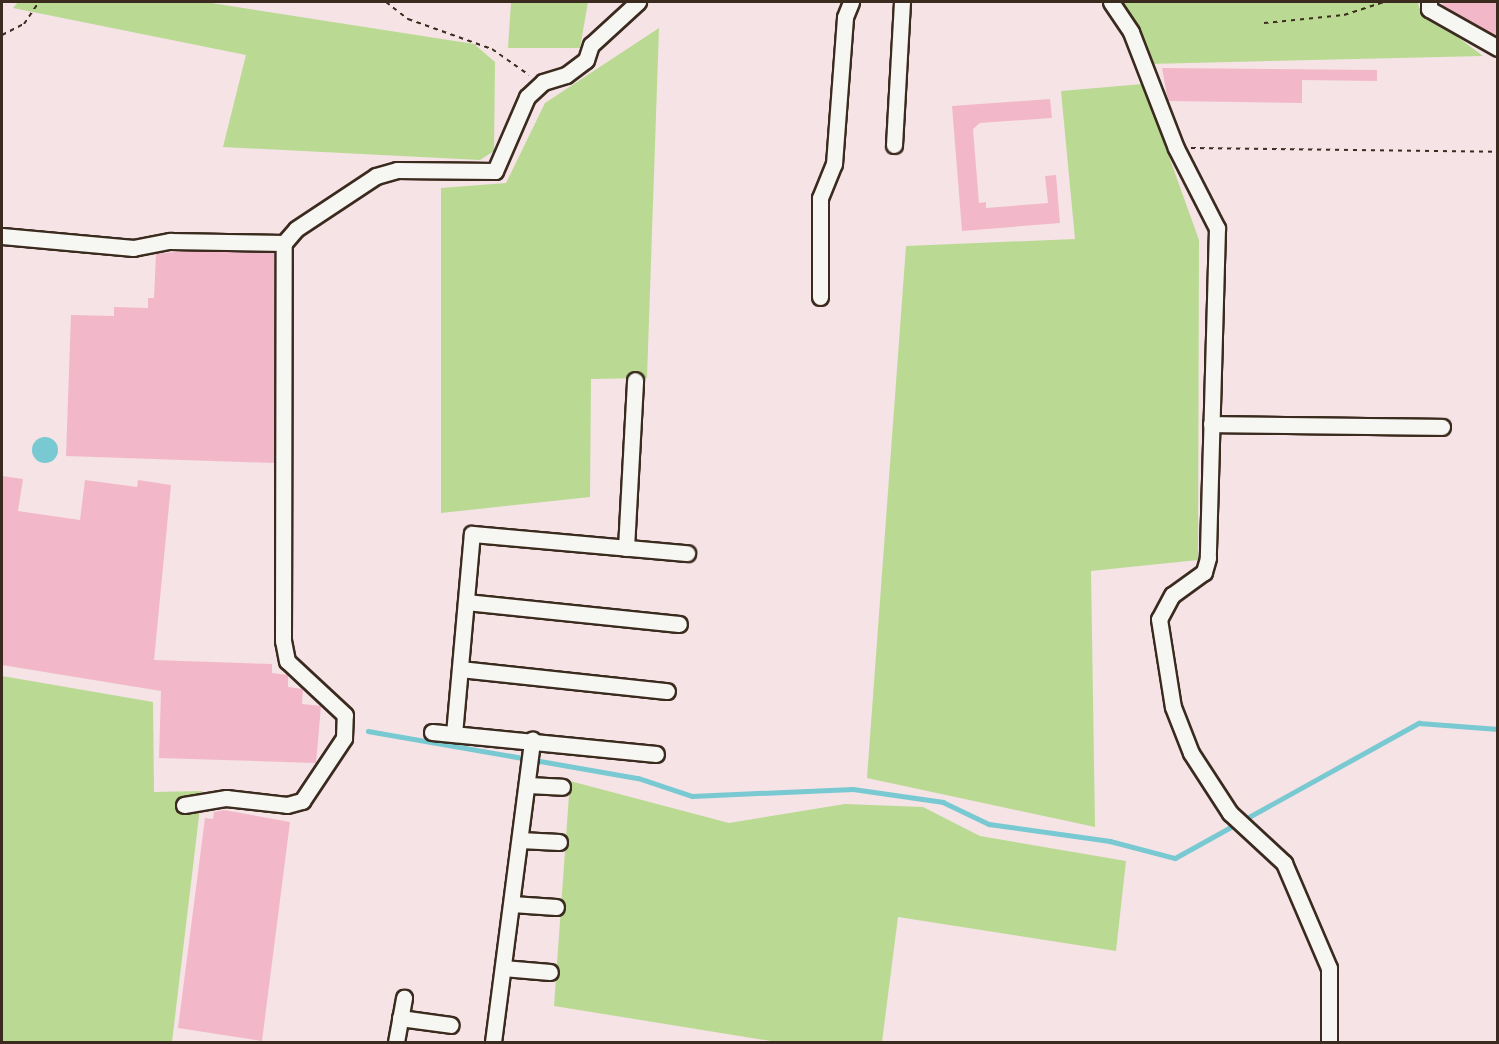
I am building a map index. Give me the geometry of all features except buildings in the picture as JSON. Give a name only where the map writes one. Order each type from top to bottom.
[{"type":"street","points":[[184,805],[226,798],[287,805],[302,801],[344,738],[345,715],[287,661],[283,641],[284,243],[296,229],[376,176],[397,170],[495,171],[527,97],[543,82],[566,75],[585,60],[591,45],[638,2]]},
{"type":"street","points":[[820,297],[820,198],[834,164],[845,17],[851,2]]},
{"type":"street","points":[[894,145],[902,2]]},
{"type":"street","points":[[1111,2],[1131,32],[1176,148],[1217,228],[1208,558],[1196,581],[1164,605],[1160,642],[1173,706],[1191,753],[1230,813],[1262,848],[1284,862],[1329,968],[1329,1042]]},
{"type":"street","points":[[1429,2],[1429,9],[1497,48]]},
{"type":"street","points":[[2,236],[133,248],[170,242],[284,243]]},
{"type":"street","points":[[626,548],[635,380]]},
{"type":"street","points":[[1211,424],[1442,427]]},
{"type":"street","points":[[454,734],[472,534],[687,553]]},
{"type":"street","points":[[466,602],[679,624]]},
{"type":"street","points":[[460,669],[667,692]]},
{"type":"street","points":[[432,732],[532,740],[656,754]]},
{"type":"street","points":[[493,1042],[532,740]]},
{"type":"street","points":[[528,785],[562,787]]},
{"type":"street","points":[[520,840],[559,842]]},
{"type":"street","points":[[512,904],[556,907]]},
{"type":"street","points":[[503,968],[550,972]]},
{"type":"street","points":[[396,1042],[404,998]]},
{"type":"street","points":[[400,1018],[451,1025]]},
{"type":"path","points":[[2,35],[24,24],[39,2]]},
{"type":"path","points":[[386,2],[408,19],[492,49],[504,62],[543,82]]},
{"type":"path","points":[[1264,23],[1344,15],[1384,2]]},
{"type":"path","points":[[1176,148],[1497,152]]},
{"type":"green space","points":[[18,2],[205,2],[474,44],[495,62],[494,151],[480,160],[223,147],[246,55],[13,8]]},
{"type":"green space","points":[[511,2],[588,2],[580,48],[508,48]]},
{"type":"green space","points":[[1119,2],[1418,2],[1419,8],[1483,56],[1148,64]]},
{"type":"green space","points":[[659,28],[647,378],[591,379],[590,497],[441,513],[441,188],[506,183],[545,103]]},
{"type":"green space","points":[[1143,84],[1199,240],[1198,560],[1091,571],[1095,827],[867,778],[906,246],[1075,239],[1061,91]]},
{"type":"green space","points":[[2,676],[153,702],[154,792],[202,791],[172,1042],[2,1042]]},
{"type":"green space","points":[[570,781],[729,823],[845,804],[923,807],[980,836],[1126,861],[1116,951],[898,917],[882,1042],[777,1042],[554,1006]]},
{"type":"water","points":[[45,437],[54,441],[58,450],[54,459],[45,463],[36,459],[32,450],[36,441]]},
{"type":"waterway","points":[[368,731],[638,778],[692,796],[853,789],[943,802],[989,824],[1110,841],[1175,858],[1419,723],[1498,729]]}]
